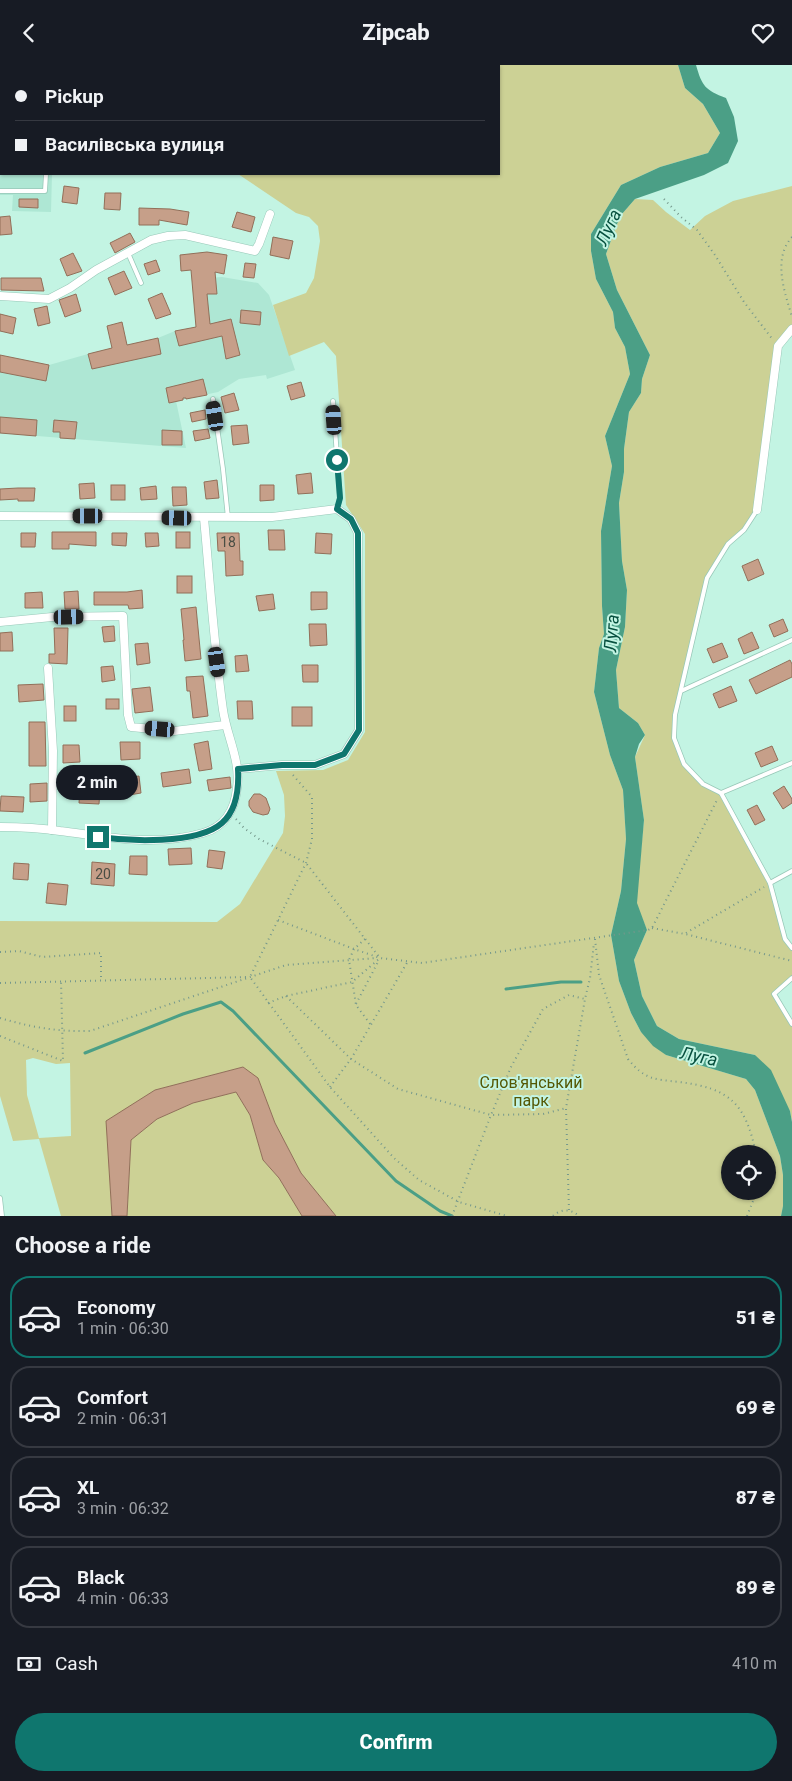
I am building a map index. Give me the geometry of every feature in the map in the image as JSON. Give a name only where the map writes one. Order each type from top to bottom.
[{"type":"street","points":[[0,296],[49,299],[70,288],[96,270],[151,240],[168,236],[185,235],[255,251],[270,214]]},
{"type":"street","points":[[757,511],[778,345],[792,329]]},
{"type":"street","points":[[0,516],[228,518],[272,517],[337,509],[351,519],[358,533],[359,730],[344,754],[315,765],[285,765],[238,769]]},
{"type":"street","points":[[0,827],[52,830],[128,840],[152,841],[204,833],[222,823],[232,810],[237,789],[238,769],[225,725],[217,662],[204,518]]},
{"type":"street","points":[[0,622],[52,617],[123,616],[128,715],[131,727],[174,731],[225,725]]},
{"type":"street","points":[[48,668],[53,751],[52,830]]},
{"type":"lane","points":[[0,191],[45,191],[46,175]]},
{"type":"lane","points":[[128,253],[141,283]]},
{"type":"lane","points":[[213,399],[224,469],[228,518]]},
{"type":"lane","points":[[333,401],[340,498],[337,509]]},
{"type":"lane","points":[[757,511],[744,530],[728,544],[707,578],[675,715],[674,738],[684,764],[702,784],[721,793],[770,883],[785,939],[792,948]]},
{"type":"lane","points":[[681,691],[792,640]]},
{"type":"lane","points":[[721,793],[792,763]]},
{"type":"lane","points":[[770,883],[792,871]]},
{"type":"lane","points":[[792,978],[774,994],[792,1023]]},
{"type":"lane","points":[[0,1198],[2,1216]]},
{"type":"path","points":[[664,199],[697,230],[715,255],[744,303],[778,345]]},
{"type":"path","points":[[792,237],[785,244],[781,268],[784,294],[792,317]]},
{"type":"path","points":[[250,977],[306,863],[312,839],[312,797],[285,765]]},
{"type":"path","points":[[652,928],[721,793]]},
{"type":"path","points":[[236,819],[244,828],[260,839],[306,863],[380,958]]},
{"type":"path","points":[[685,934],[770,883]]},
{"type":"path","points":[[278,920],[380,958]]},
{"type":"path","points":[[0,1018],[28,1027],[64,1032],[90,1031],[286,965],[380,958],[422,963],[610,936],[652,928],[685,934],[792,961]]},
{"type":"path","points":[[595,938],[599,975],[628,1059],[636,1069],[650,1078],[693,1083],[710,1088],[735,1103],[744,1114],[754,1145]]},
{"type":"path","points":[[569,1210],[566,1107],[590,978],[595,938]]},
{"type":"path","points":[[366,939],[354,949],[349,960],[356,1005],[371,1025]]},
{"type":"path","points":[[0,952],[19,951],[42,957],[101,953],[102,980]]},
{"type":"path","points":[[268,1003],[286,996],[352,982],[380,958]]},
{"type":"path","points":[[356,1005],[380,958]]},
{"type":"path","points":[[330,1087],[351,1059],[408,961]]},
{"type":"path","points":[[0,983],[61,980],[250,977]]},
{"type":"path","points":[[250,977],[330,1087],[394,1159],[419,1180],[459,1202],[507,1216]]},
{"type":"path","points":[[0,1036],[64,1061],[61,980]]},
{"type":"path","points":[[452,1216],[459,1202],[490,1115],[511,1067],[543,1009],[569,995],[585,999]]},
{"type":"path","points":[[286,996],[351,1059],[398,1089],[490,1115],[543,1114],[566,1107]]},
{"type":"path","points":[[747,1216],[753,1200]]},
{"type":"path","points":[[553,1216],[560,1211],[569,1210],[579,1216]]},
{"type":"shaded area","points":[[0,175],[52,175],[51,212],[12,211],[13,195],[0,195]]},
{"type":"shaded area","points":[[222,277],[258,283],[269,295],[295,370],[267,379],[266,375],[239,379],[218,392],[176,401],[186,448],[0,433],[0,355],[49,365],[158,338],[175,331],[197,327],[192,279]]},
{"type":"green space","name":"Слов'янський парк","points":[[500,65],[678,65],[685,88],[703,104],[720,133],[708,153],[660,167],[621,185],[591,234],[591,251],[596,279],[613,312],[615,328],[625,347],[630,374],[605,436],[612,466],[601,531],[604,634],[599,648],[594,692],[610,755],[623,790],[626,839],[621,891],[611,935],[619,981],[631,1013],[641,1032],[666,1055],[746,1079],[755,1090],[776,1145],[721,1145],[721,1200],[776,1200],[776,1145],[783,1175],[783,1206],[781,1216],[336,1216],[301,1173],[275,1123],[258,1079],[243,1067],[155,1090],[107,1121],[112,1216],[61,1216],[39,1139],[13,1141],[0,1096],[0,921],[217,922],[240,904],[283,833],[285,816],[284,795],[276,771],[323,770],[348,760],[365,732],[365,534],[346,505],[336,356],[324,342],[289,356],[273,305],[306,293],[314,278],[320,241],[318,226],[309,217],[296,213],[239,175],[500,175]],"holes":[[[33,1058],[56,1064],[70,1063],[71,1136],[39,1138],[27,1095],[26,1060]]]},
{"type":"green space","points":[[792,186],[792,329],[778,346],[757,510],[744,530],[728,544],[707,578],[675,715],[674,738],[684,764],[703,784],[721,793],[770,883],[785,939],[792,948],[792,978],[774,994],[792,1024],[792,1122],[790,1111],[755,1055],[679,1039],[657,1026],[642,996],[634,960],[647,930],[636,903],[644,820],[635,757],[645,735],[638,723],[619,708],[616,670],[625,627],[627,590],[622,561],[619,503],[624,472],[624,449],[629,412],[641,393],[642,379],[650,355],[617,290],[606,254],[622,214],[635,199],[653,200],[690,230],[705,216],[733,201]]},
{"type":"green space","points":[[236,1092],[250,1115],[263,1160],[279,1178],[302,1216],[127,1216],[131,1140],[157,1119],[193,1103]]},
{"type":"water","name":"Луга","points":[[678,65],[696,65],[705,86],[726,98],[734,117],[738,141],[728,163],[704,175],[635,199],[622,214],[606,254],[617,290],[650,355],[642,379],[641,393],[629,412],[624,449],[624,472],[619,503],[622,561],[627,590],[625,627],[616,670],[619,708],[638,723],[645,735],[639,744],[635,757],[644,820],[637,903],[647,930],[634,960],[642,996],[657,1026],[679,1039],[755,1055],[771,1070],[790,1111],[792,1122],[792,1216],[781,1216],[783,1206],[783,1175],[780,1156],[755,1090],[746,1079],[666,1055],[653,1046],[641,1032],[631,1013],[619,981],[611,935],[621,891],[626,839],[623,790],[610,755],[594,692],[599,648],[604,634],[601,531],[612,466],[605,436],[630,374],[625,347],[615,328],[613,312],[596,279],[591,251],[591,234],[621,185],[660,167],[708,153],[720,133],[703,104],[685,88]]},
{"type":"building","points":[[64,186],[79,188],[77,204],[62,202]]},
{"type":"building","points":[[105,193],[121,193],[120,210],[104,209]]},
{"type":"building","points":[[19,199],[38,199],[38,208],[19,207]]},
{"type":"building","points":[[139,208],[189,212],[187,225],[159,220],[159,225],[139,225]]},
{"type":"building","points":[[237,212],[255,217],[251,232],[232,227]]},
{"type":"building","points":[[10,216],[12,234],[0,235],[0,217]]},
{"type":"building","points":[[130,233],[135,242],[115,253],[110,243]]},
{"type":"building","points":[[273,237],[293,241],[289,259],[270,255]]},
{"type":"building","points":[[207,252],[227,255],[224,274],[215,272],[217,294],[207,294],[210,324],[231,319],[240,355],[226,359],[222,336],[179,346],[175,331],[196,327],[191,270],[181,271],[180,255]]},
{"type":"building","points":[[73,253],[82,271],[67,276],[60,259]]},
{"type":"building","points":[[156,260],[160,271],[148,275],[144,264]]},
{"type":"building","points":[[245,263],[256,264],[254,278],[243,277]]},
{"type":"building","points":[[124,271],[132,288],[115,295],[108,278]]},
{"type":"building","points":[[1,278],[41,278],[44,291],[1,290]]},
{"type":"building","points":[[162,293],[171,314],[156,319],[148,299]]},
{"type":"building","points":[[76,294],[81,311],[65,317],[59,300]]},
{"type":"building","points":[[47,306],[50,323],[38,326],[34,309]]},
{"type":"building","points":[[241,310],[261,312],[260,325],[240,323]]},
{"type":"building","points":[[0,314],[16,318],[13,334],[0,331]]},
{"type":"building","points":[[122,322],[127,345],[158,338],[161,354],[92,369],[88,354],[112,348],[107,326]]},
{"type":"building","points":[[0,355],[49,365],[46,381],[0,372]]},
{"type":"building","points":[[203,379],[207,395],[183,398],[183,400],[169,403],[166,388]]},
{"type":"building","points":[[301,382],[305,396],[291,400],[287,386]]},
{"type":"building","points":[[234,393],[239,410],[225,413],[221,397]]},
{"type":"building","points":[[205,410],[206,419],[192,422],[190,413]]},
{"type":"building","points":[[0,417],[37,420],[36,436],[0,433]]},
{"type":"building","points":[[54,420],[77,422],[75,439],[60,438],[60,432],[53,432]]},
{"type":"building","points":[[247,425],[249,443],[233,445],[231,426]]},
{"type":"building","points":[[208,429],[210,438],[195,441],[193,431]]},
{"type":"building","points":[[162,430],[182,431],[182,445],[162,445]]},
{"type":"building","points":[[311,473],[313,493],[298,494],[296,475]]},
{"type":"building","points":[[217,480],[219,498],[206,499],[204,482]]},
{"type":"building","points":[[94,483],[95,498],[80,499],[79,484]]},
{"type":"building","points":[[111,485],[125,485],[125,500],[111,500]]},
{"type":"building","points":[[260,485],[274,485],[274,500],[260,501]]},
{"type":"building","points":[[156,486],[157,499],[141,500],[140,488]]},
{"type":"building","points":[[172,487],[186,487],[187,505],[173,506]]},
{"type":"building","points":[[35,488],[34,501],[18,501],[18,499],[0,500],[0,489]]},
{"type":"building","points":[[268,530],[284,530],[285,550],[269,550]]},
{"type":"building","points":[[52,532],[96,532],[96,546],[69,544],[69,549],[52,549]]},
{"type":"building","points":[[176,532],[190,532],[190,548],[176,548]]},
{"type":"building","points":[[21,533],[36,533],[35,547],[21,547]]},
{"type":"building","points":[[112,533],[127,533],[126,546],[112,545]]},
{"type":"building","points":[[145,533],[158,533],[159,546],[146,547]]},
{"type":"building","points":[[217,533],[239,533],[240,561],[243,561],[243,575],[226,576],[225,551],[218,551]]},
{"type":"building","points":[[316,533],[332,534],[331,554],[315,553]]},
{"type":"building","points":[[758,559],[764,574],[748,581],[742,566]]},
{"type":"building","points":[[177,576],[192,576],[192,593],[177,593]]},
{"type":"building","points":[[142,590],[143,608],[129,609],[128,605],[94,605],[94,592]]},
{"type":"building","points":[[78,591],[79,609],[65,609],[64,592]]},
{"type":"building","points":[[42,592],[43,608],[25,608],[25,593]]},
{"type":"building","points":[[311,592],[327,592],[327,609],[311,610]]},
{"type":"building","points":[[273,594],[275,609],[259,611],[256,596]]},
{"type":"building","points":[[196,607],[201,659],[185,661],[181,609]]},
{"type":"building","points":[[783,619],[788,631],[774,637],[769,625]]},
{"type":"building","points":[[309,624],[326,624],[327,645],[310,646]]},
{"type":"building","points":[[114,626],[115,641],[104,642],[102,627]]},
{"type":"building","points":[[54,628],[68,628],[67,664],[49,663],[49,654],[55,654]]},
{"type":"building","points":[[12,632],[13,651],[0,651],[0,633]]},
{"type":"building","points":[[752,632],[759,648],[744,654],[738,639]]},
{"type":"building","points":[[148,643],[150,663],[137,665],[135,644]]},
{"type":"building","points":[[722,643],[728,657],[713,663],[707,649]]},
{"type":"building","points":[[247,655],[249,671],[236,672],[235,656]]},
{"type":"building","points":[[790,660],[792,664],[792,677],[756,694],[749,680]]},
{"type":"building","points":[[302,665],[318,665],[318,682],[303,682]]},
{"type":"building","points":[[113,666],[115,680],[102,682],[101,667]]},
{"type":"building","points":[[203,676],[208,716],[193,718],[190,691],[187,691],[186,677]]},
{"type":"building","points":[[43,684],[44,700],[19,702],[18,685]]},
{"type":"building","points":[[731,686],[737,701],[719,708],[713,694]]},
{"type":"building","points":[[150,687],[153,711],[135,713],[132,689]]},
{"type":"building","points":[[106,699],[119,699],[119,709],[106,709]]},
{"type":"building","points":[[237,701],[252,701],[253,719],[238,719]]},
{"type":"building","points":[[64,706],[76,706],[76,721],[64,721]]},
{"type":"building","points":[[292,707],[312,707],[312,726],[292,726]]},
{"type":"building","points":[[29,722],[45,722],[46,766],[29,766]]},
{"type":"building","points":[[208,741],[212,769],[199,771],[194,744]]},
{"type":"building","points":[[120,742],[140,742],[140,759],[121,760]]},
{"type":"building","points":[[63,745],[79,745],[80,762],[63,763]]},
{"type":"building","points":[[772,746],[778,760],[761,767],[755,753]]},
{"type":"building","points":[[189,769],[191,783],[163,787],[161,773]]},
{"type":"building","points":[[139,776],[141,793],[123,796],[120,779]]},
{"type":"building","points":[[230,777],[231,788],[209,791],[207,780]]},
{"type":"building","points":[[47,783],[47,801],[30,802],[30,784]]},
{"type":"building","points":[[784,786],[792,799],[792,803],[783,809],[773,793]]},
{"type":"building","points":[[80,788],[100,789],[99,804],[79,803]]},
{"type":"building","points":[[254,794],[260,794],[266,798],[270,809],[268,814],[263,815],[253,812],[249,806],[249,801]]},
{"type":"building","points":[[1,796],[24,797],[23,812],[0,811]]},
{"type":"building","points":[[757,805],[765,820],[755,825],[747,810]]},
{"type":"building","points":[[191,848],[192,864],[169,865],[168,849]]},
{"type":"building","points":[[209,850],[225,852],[222,869],[207,867]]},
{"type":"building","points":[[130,856],[147,856],[147,875],[129,874]]},
{"type":"building","points":[[92,862],[115,864],[114,886],[91,884]]},
{"type":"building","points":[[14,863],[29,864],[28,880],[13,879]]},
{"type":"building","points":[[48,883],[68,885],[66,905],[46,903]]},
{"type":"building","points":[[243,1067],[258,1078],[275,1123],[301,1173],[336,1216],[302,1216],[279,1178],[263,1160],[250,1115],[236,1092],[193,1103],[157,1119],[131,1140],[127,1216],[112,1216],[106,1121],[155,1090]]},
{"type":"waterway","points":[[506,989],[561,982],[581,982]]},
{"type":"waterway","points":[[85,1053],[183,1014],[221,1002],[233,1011],[396,1181],[440,1211],[452,1216]]},
{"type":"route","points":[[98,837],[152,841],[204,833],[222,823],[232,810],[237,789],[238,769],[282,765],[315,765],[344,754],[359,730],[358,533],[351,519],[337,509],[340,498],[337,460]]}]
